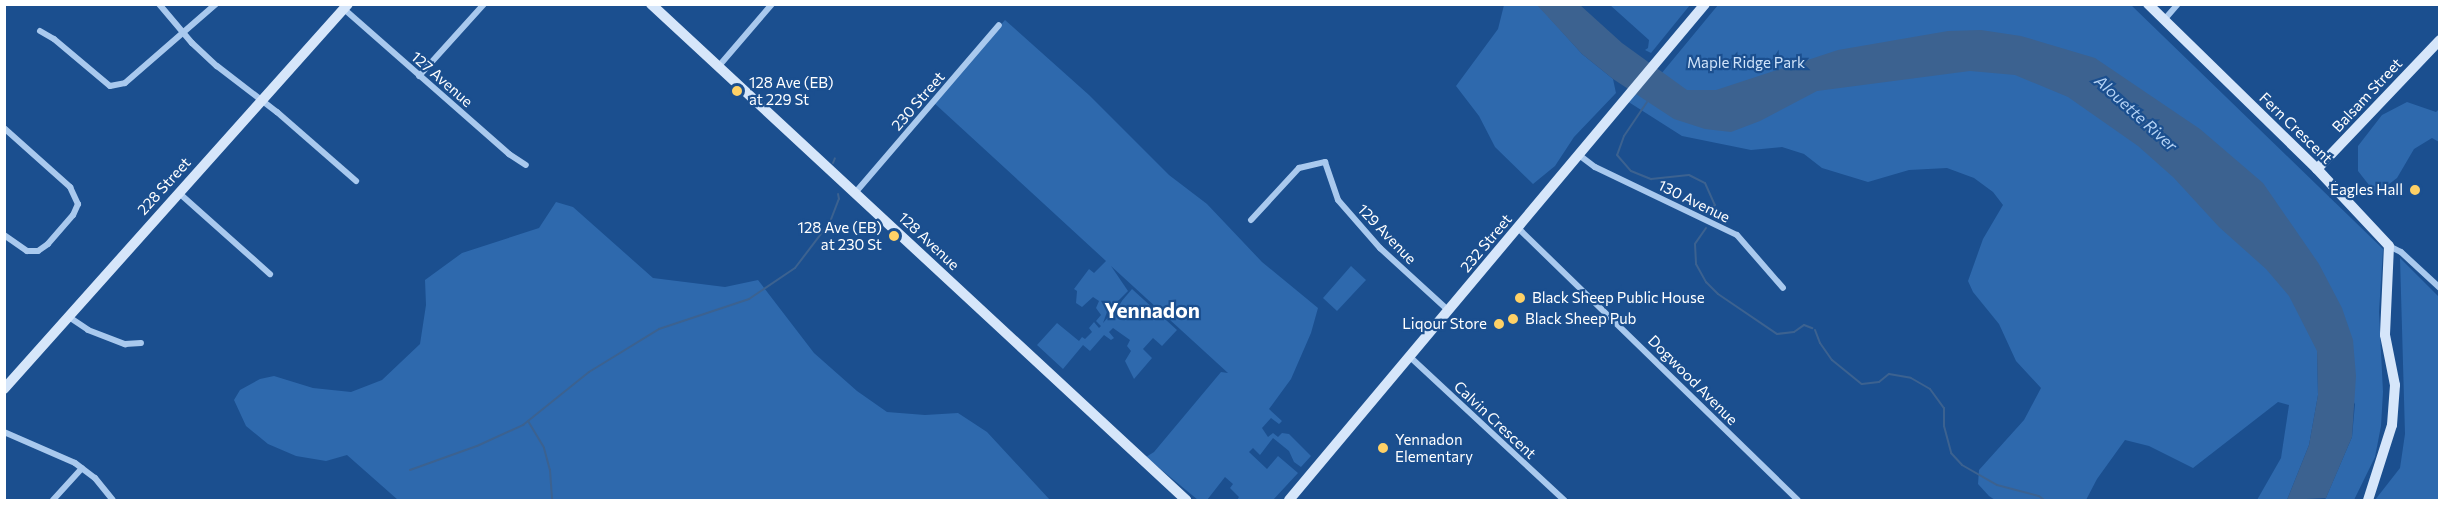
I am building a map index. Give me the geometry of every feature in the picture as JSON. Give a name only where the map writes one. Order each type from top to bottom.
[{"type":"street","points":[[159,4],[217,66],[356,181]]},
{"type":"street","points":[[40,31],[54,39],[110,86],[125,83],[185,34],[216,4]]},
{"type":"street","points":[[419,76],[484,4]]},
{"type":"street","name":"128 Avenue","points":[[651,4],[1186,501]]},
{"type":"street","points":[[718,67],[772,4]]},
{"type":"street","name":"232 Street","points":[[1290,501],[1705,4]]},
{"type":"street","name":"Fern Crescent","points":[[2148,4],[2317,170],[2390,246]]},
{"type":"street","points":[[2164,21],[2178,4]]},
{"type":"street","name":"127 Avenue","points":[[346,7],[419,76],[509,154],[526,165]]},
{"type":"street","name":"228 Street","points":[[4,389],[346,7]]},
{"type":"street","name":"230 Street","points":[[855,193],[999,25]]},
{"type":"street","name":"Balsam Street","points":[[2317,170],[2439,40]]},
{"type":"street","points":[[4,128],[70,187],[78,204],[73,215],[48,244],[38,251],[27,251],[4,235]]},
{"type":"street","name":"130 Avenue","points":[[1580,155],[1595,167],[1737,235],[1783,288]]},
{"type":"street","name":"129 Avenue","points":[[1251,220],[1299,168],[1325,162],[1338,200],[1380,248],[1449,311]]},
{"type":"street","points":[[178,192],[270,274]]},
{"type":"street","name":"Dogwood Avenue","points":[[1518,228],[1798,501]]},
{"type":"street","points":[[2368,501],[2392,425],[2395,385],[2385,335],[2390,246],[2401,252],[2439,288]]},
{"type":"street","points":[[69,317],[88,330],[125,344],[141,343]]},
{"type":"street","name":"Calvin Crescent","points":[[1409,356],[1564,501]]},
{"type":"street","points":[[4,432],[68,459],[100,484],[113,501]]},
{"type":"street","points":[[54,501],[82,468]]},
{"type":"green space","points":[[1537,4],[1582,54],[1613,79],[1616,93],[1574,137],[1555,166],[1533,184],[1495,147],[1479,116],[1456,86],[1498,29],[1504,5]]},
{"type":"green space","points":[[1610,5],[1690,5],[1651,53],[1645,50],[1648,48],[1649,40]]},
{"type":"green space","name":"Maple Ridge Park","points":[[1718,5],[2131,5],[2383,249],[2379,312],[2383,392],[2381,426],[2375,457],[2354,500],[2325,500],[2352,437],[2355,404],[2317,351],[2318,395],[2309,445],[2287,500],[2257,500],[2281,458],[2289,405],[2278,402],[2193,468],[2149,446],[2125,440],[2097,479],[2086,500],[1995,500],[1989,496],[1978,484],[1979,470],[2024,420],[2041,388],[2016,361],[1999,324],[1973,292],[1968,281],[1983,239],[2003,205],[1993,192],[1974,178],[1947,168],[1909,170],[1868,182],[1822,168],[1804,154],[1782,147],[1751,150],[1682,136],[1627,101],[1634,92],[1642,97]]},
{"type":"green space","points":[[1005,20],[1089,95],[1169,175],[1207,204],[1262,262],[1318,308],[1311,333],[1291,379],[1269,409],[1282,421],[1279,424],[1271,418],[1262,428],[1268,437],[1273,433],[1278,437],[1282,433],[1289,434],[1311,456],[1301,467],[1294,462],[1289,451],[1273,438],[1260,455],[1253,448],[1249,452],[1267,469],[1278,456],[1298,473],[1273,500],[1237,500],[1239,497],[1230,488],[1233,484],[1225,477],[1207,500],[1198,500],[1146,457],[1154,452],[1221,372],[1228,373],[1111,266],[1128,291],[1107,312],[1103,323],[1132,289],[1177,330],[1162,346],[1153,338],[1143,349],[1152,358],[1134,379],[1125,361],[1131,351],[1127,346],[1130,340],[1113,328],[1109,332],[1114,338],[1111,340],[1104,335],[1090,351],[1083,345],[1063,369],[1037,345],[1057,323],[1079,341],[1092,332],[1089,328],[1094,322],[1099,328],[1101,326],[1096,321],[1101,315],[1096,308],[1099,301],[1093,297],[1082,307],[1076,303],[1077,291],[1074,289],[1089,269],[1094,273],[1106,261],[933,102]]},
{"type":"green space","points":[[2407,102],[2436,112],[2439,109],[2439,142],[2432,138],[2414,149],[2397,178],[2376,194],[2358,171],[2358,146],[2382,115]]},
{"type":"green space","points":[[556,202],[573,207],[653,278],[725,287],[758,280],[814,353],[857,391],[887,412],[925,415],[958,413],[987,432],[1050,500],[398,500],[347,455],[326,461],[296,456],[268,444],[246,426],[234,400],[240,390],[260,379],[274,376],[313,388],[351,392],[382,380],[420,344],[426,305],[425,280],[462,253],[539,228]]},
{"type":"green space","points":[[2400,258],[2439,297],[2439,500],[2375,500],[2400,468],[2405,434]]},
{"type":"green space","points":[[1351,266],[1366,280],[1337,311],[1323,298]]},
{"type":"water","name":"Alouette River","points":[[1537,5],[1580,5],[1622,43],[1687,90],[1716,90],[1838,50],[1948,31],[1981,30],[2021,36],[2095,58],[2200,129],[2263,183],[2319,264],[2342,308],[2353,340],[2356,376],[2352,437],[2326,498],[2287,500],[2309,445],[2318,395],[2317,351],[2289,296],[2266,269],[2219,227],[2174,178],[2138,146],[2068,97],[2015,75],[1970,71],[1817,91],[1760,121],[1731,132],[1705,129],[1674,119],[1613,79],[1582,54]]},
{"type":"waterway","points":[[1647,102],[1624,136],[1617,155],[1631,171],[1651,179],[1689,175],[1705,183],[1715,205],[1708,212]]},
{"type":"waterway","points":[[833,163],[835,158]]},
{"type":"waterway","points":[[410,470],[477,446],[523,425],[589,372],[659,329],[749,299],[795,268],[830,222],[839,199],[838,194]]},
{"type":"waterway","points":[[1706,228],[1695,244],[1696,264],[1706,282],[1718,294],[1777,334],[1794,332],[1804,325],[1812,328]]},
{"type":"waterway","points":[[1815,330],[1820,343],[1832,360],[1862,384],[1879,382],[1889,374],[1911,378],[1930,389],[1944,408],[1944,426],[1951,453],[1962,465],[1997,485],[2039,496],[2044,500]]},
{"type":"waterway","points":[[528,421],[544,448],[550,470],[552,500]]},
{"type":"place","name":"128 Ave (EB) at 229 St","points":[[737,91]]},
{"type":"place","name":"Eagles Hall","points":[[2415,190]]},
{"type":"place","name":"128 Ave (EB) at 230 St","points":[[894,236]]},
{"type":"place","name":"Black Sheep Public House","points":[[1520,298]]},
{"type":"place","name":"Black Sheep Pub","points":[[1513,319]]},
{"type":"place","name":"Liqour Store","points":[[1499,324]]},
{"type":"place","name":"Yennadon Elementary","points":[[1383,448]]},
{"type":"district","name":"Yennadon","points":[[1152,310]]}]
